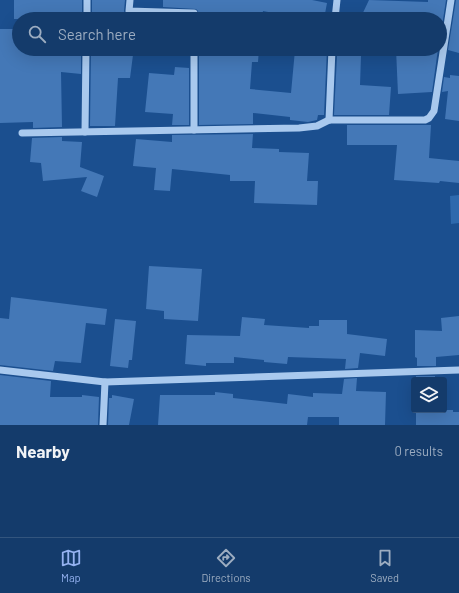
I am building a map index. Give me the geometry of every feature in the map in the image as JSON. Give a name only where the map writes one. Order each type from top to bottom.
[{"type":"street","points":[[87,0],[87,12]]},
{"type":"street","points":[[130,0],[129,11],[162,12]]},
{"type":"street","points":[[336,12],[337,0]]},
{"type":"street","points":[[447,26],[451,0]]},
{"type":"street","points":[[85,132],[86,56]]},
{"type":"street","points":[[194,56],[194,130]]},
{"type":"street","points":[[329,120],[332,56]]},
{"type":"street","points":[[22,133],[299,128],[317,126],[329,120],[419,121],[429,118],[434,111],[442,56]]},
{"type":"street","points":[[0,370],[105,382],[459,370]]},
{"type":"street","points":[[102,425],[105,382]]},
{"type":"shaded area","points":[[459,195],[459,223],[451,224],[450,196]]},
{"type":"building","points":[[14,0],[82,0],[82,12],[14,12]]},
{"type":"building","points":[[92,0],[125,0],[124,12],[92,12]]},
{"type":"building","points":[[163,0],[312,0],[327,3],[325,12],[198,12],[196,9],[163,7]]},
{"type":"building","points":[[369,0],[428,2],[428,0],[446,0],[444,12],[363,12]]},
{"type":"building","points":[[456,0],[459,0],[459,53],[448,50]]},
{"type":"building","points":[[0,29],[12,29],[12,56],[81,56],[81,74],[61,72],[62,127],[33,128],[33,122],[0,123]]},
{"type":"building","points":[[91,56],[133,56],[130,78],[118,78],[115,126],[90,126]]},
{"type":"building","points":[[199,56],[258,56],[258,62],[252,62],[250,89],[291,93],[294,56],[327,56],[324,115],[318,115],[317,120],[308,122],[290,120],[290,117],[253,113],[253,124],[199,125]]},
{"type":"building","points":[[337,56],[361,56],[360,85],[391,87],[389,115],[334,115]]},
{"type":"building","points":[[396,56],[437,56],[432,92],[398,94]]},
{"type":"building","points":[[175,67],[189,68],[189,125],[172,125],[173,114],[145,112],[149,73],[174,75]]},
{"type":"building","points":[[450,75],[459,76],[459,121],[445,119],[448,91],[442,92],[444,77],[450,78]]},
{"type":"building","points":[[347,125],[431,125],[429,158],[459,161],[459,183],[394,180],[397,145],[347,145]]},
{"type":"building","points":[[253,134],[252,148],[279,149],[279,152],[309,153],[307,181],[318,181],[317,205],[254,203],[255,181],[230,181],[230,175],[172,169],[170,191],[154,190],[156,168],[133,166],[136,139],[172,142],[172,135]]},
{"type":"building","points":[[62,137],[62,141],[82,142],[80,167],[104,176],[97,197],[81,191],[87,177],[43,181],[41,163],[30,162],[32,138]]},
{"type":"building","points":[[149,266],[202,269],[198,321],[164,319],[164,311],[146,309]]},
{"type":"building","points":[[11,297],[107,309],[105,325],[86,323],[81,363],[55,361],[53,371],[0,365],[0,318],[9,319]]},
{"type":"building","points":[[459,316],[459,355],[436,357],[436,366],[417,366],[417,358],[415,357],[415,330],[442,331],[441,318]]},
{"type":"building","points":[[242,317],[265,319],[264,325],[309,328],[309,326],[319,326],[319,320],[347,320],[347,334],[387,339],[385,356],[360,353],[358,368],[345,369],[346,359],[288,357],[287,364],[234,357],[234,363],[206,363],[206,366],[185,364],[187,335],[240,336]]},
{"type":"building","points":[[115,319],[136,321],[132,360],[129,360],[128,368],[110,366]]},
{"type":"building","points":[[0,375],[51,381],[50,397],[82,397],[82,395],[99,397],[98,425],[0,425]]},
{"type":"building","points":[[416,376],[435,376],[435,377]]},
{"type":"building","points":[[357,378],[356,391],[386,392],[385,425],[339,425],[339,417],[308,417],[307,425],[158,425],[160,395],[215,395],[215,392],[233,394],[233,398],[287,404],[288,394],[313,397],[313,393],[342,394],[344,379]]},
{"type":"building","points":[[112,395],[134,399],[129,425],[108,425],[109,398],[112,398]]},
{"type":"building","points":[[447,410],[459,412],[459,425],[416,425],[416,413],[447,413]]}]
